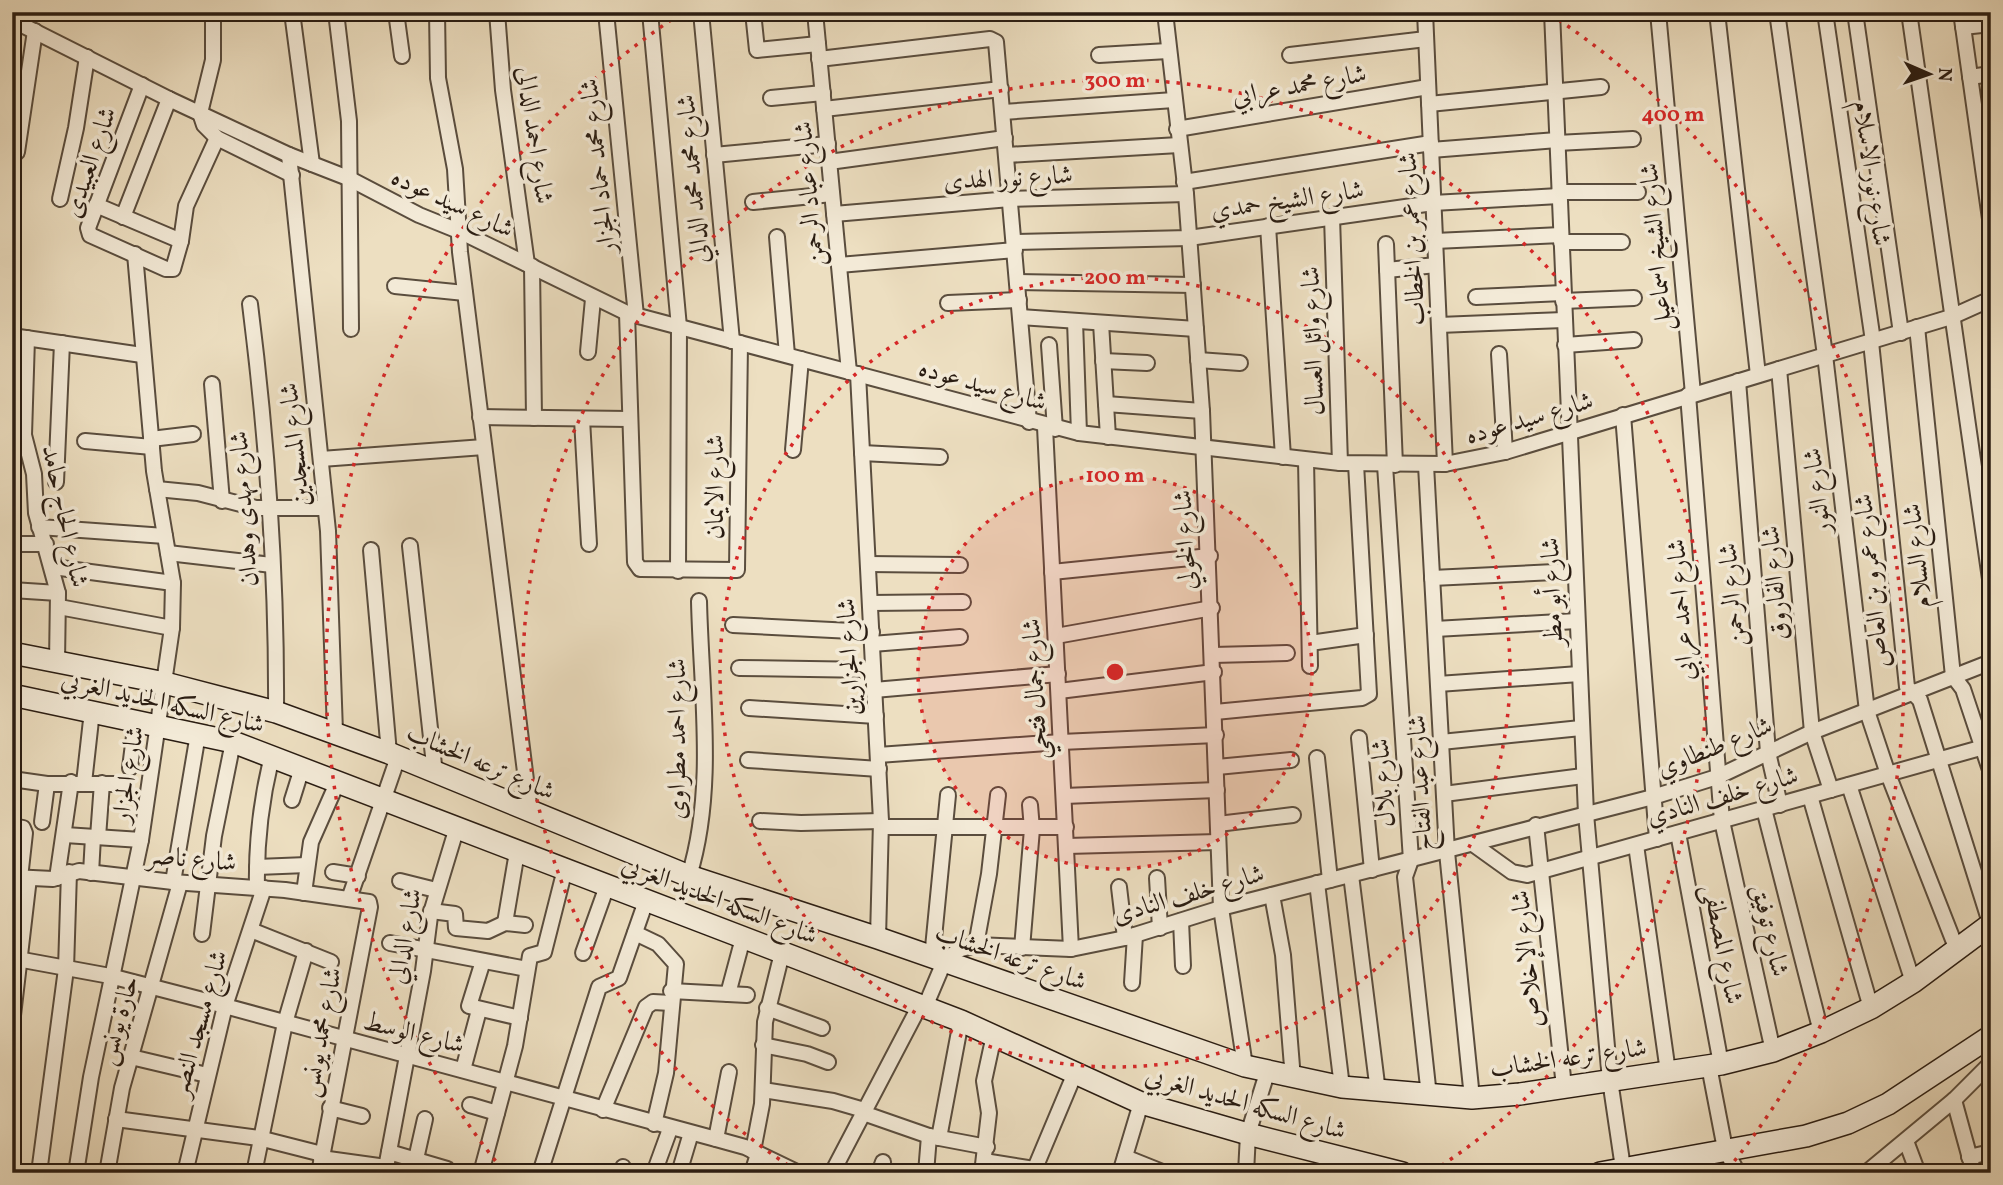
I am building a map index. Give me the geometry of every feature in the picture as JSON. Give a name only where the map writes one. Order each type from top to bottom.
[{"type":"street","points":[[213,12],[213,60],[200,113],[204,125],[216,138],[292,175]]},
{"type":"street","points":[[292,12],[312,164]]},
{"type":"street","points":[[336,12],[349,121],[351,329]]},
{"type":"street","points":[[396,12],[401,56]]},
{"type":"street","points":[[437,12],[438,78],[455,169],[465,293],[530,812]]},
{"type":"street","name":"شارع احمد الدالى","points":[[497,12],[502,76],[530,265],[534,418]]},
{"type":"street","name":"شارع محمد حماد الجزار","points":[[606,12],[631,314],[629,419],[635,565],[640,569],[678,571]]},
{"type":"street","points":[[650,12],[679,327],[678,571]]},
{"type":"street","name":"شارع محمد محمد الدالي","points":[[701,12],[714,155],[736,342]]},
{"type":"street","points":[[753,12],[757,50],[819,52],[990,39],[998,45],[1029,422]]},
{"type":"street","points":[[815,13],[831,12]]},
{"type":"street","name":"شارع الخولي","points":[[1165,12],[1185,188],[1202,411],[1212,608],[1221,908],[1245,1066]]},
{"type":"street","name":"شارع عمر بن الخطاب","points":[[1425,12],[1445,464]]},
{"type":"street","name":"شارع أبو مطر","points":[[1552,12],[1583,776],[1610,1080],[1629,1169]]},
{"type":"street","name":"شارع الشيخ اسماعيل","points":[[1658,12],[1691,395]]},
{"type":"street","points":[[1717,12],[1758,375]]},
{"type":"street","name":"شارع النور","points":[[1777,12],[1825,355],[1867,711],[1888,774],[1958,950]]},
{"type":"street","name":"شارع نور الاسلام","points":[[1825,12],[1872,341]]},
{"type":"street","points":[[1854,12],[1901,333]]},
{"type":"street","points":[[1909,12],[1991,586]]},
{"type":"street","name":"شارع عباد الرحمن","points":[[815,13],[839,265],[854,373]]},
{"type":"street","points":[[1991,24],[1962,20],[1970,77],[1984,132],[1991,226]]},
{"type":"street","name":"شارع سيد عوده","points":[[13,23],[35,31],[169,99],[289,155],[348,178],[419,215],[530,265],[593,299],[631,314],[1050,428],[1079,433],[1340,463],[1445,464],[1505,452],[1901,333],[1951,317],[1991,299]]},
{"type":"street","points":[[17,152],[35,31]]},
{"type":"street","points":[[1290,55],[1426,39]]},
{"type":"street","points":[[1099,55],[1168,51]]},
{"type":"street","points":[[60,199],[76,128],[87,57]]},
{"type":"street","points":[[1970,77],[1991,74]]},
{"type":"street","name":"شارع العبيدى","points":[[142,85],[96,205],[89,234],[171,270],[181,241],[186,206],[216,138]]},
{"type":"street","name":"شارع محمد عرابي","points":[[1007,155],[1178,137],[1428,87]]},
{"type":"street","points":[[1429,104],[1601,87]]},
{"type":"street","points":[[824,109],[1001,89]]},
{"type":"street","points":[[771,98],[823,93]]},
{"type":"street","points":[[123,216],[169,99]]},
{"type":"street","points":[[1003,112],[1174,100]]},
{"type":"street","points":[[830,162],[1005,138]]},
{"type":"street","name":"شارع نور الهدى","points":[[834,214],[1185,188],[1431,147],[1633,139]]},
{"type":"street","points":[[714,155],[828,144]]},
{"type":"street","name":"شارع المسجدين","points":[[289,155],[328,536],[335,732]]},
{"type":"street","name":"شارع الشيخ حمدي","points":[[839,265],[1014,246],[1189,238],[1433,202],[1638,192]]},
{"type":"street","points":[[753,202],[832,194]]},
{"type":"street","points":[[96,205],[181,241]]},
{"type":"street","name":"شارع وائل العسال","points":[[1332,217],[1340,463]]},
{"type":"street","points":[[1268,226],[1283,457]]},
{"type":"street","points":[[777,237],[794,357],[793,450]]},
{"type":"street","points":[[1435,241],[1561,239],[1622,242]]},
{"type":"street","name":"شارع بلال","points":[[1386,244],[1390,465],[1411,860],[1405,877],[1429,1096]]},
{"type":"street","name":"شارع الجزار","points":[[76,1173],[110,976],[141,839],[160,726],[172,628],[173,583],[157,489],[142,355],[135,254]]},
{"type":"street","points":[[1387,270],[1436,265]]},
{"type":"street","points":[[1017,282],[1193,285]]},
{"type":"street","points":[[395,286],[465,293]]},
{"type":"street","points":[[1476,297],[1634,298]]},
{"type":"street","points":[[587,352],[593,299]]},
{"type":"street","points":[[948,303],[1019,300]]},
{"type":"street","name":"شارع مهدى وهدان","points":[[250,304],[272,565],[276,628],[276,712]]},
{"type":"street","points":[[1020,317],[1196,329]]},
{"type":"street","points":[[1439,325],[1564,320]]},
{"type":"street","points":[[1075,321],[1079,433]]},
{"type":"street","points":[[1101,323],[1108,437]]},
{"type":"street","name":"شارع السلام","points":[[1917,327],[1953,676],[1963,688],[1987,746],[1991,773]]},
{"type":"street","points":[[20,337],[142,355]]},
{"type":"street","name":"شارع الحاج حامد","points":[[20,337],[19,448],[34,474],[39,527],[53,567],[58,600],[57,662]]},
{"type":"street","points":[[1565,345],[1634,340]]},
{"type":"street","name":"شارع عمرو بن العاص","points":[[1872,341],[1907,687],[1920,700],[1991,925]]},
{"type":"street","name":"شارع الايمان","points":[[678,571],[733,572],[738,568],[736,342]]},
{"type":"street","points":[[56,482],[62,343]]},
{"type":"street","name":"شارع جمال فتحي","points":[[1049,345],[1052,572],[1071,949]]},
{"type":"street","points":[[1499,354],[1505,452]]},
{"type":"street","points":[[1198,360],[1240,363]]},
{"type":"street","points":[[1103,361],[1147,363]]},
{"type":"street","name":"شارع الفاروق","points":[[1779,369],[1812,733],[1831,790]]},
{"type":"street","name":"شارع الجزارين","points":[[854,373],[862,453],[881,824],[878,938]]},
{"type":"street","name":"شارع الرحمن","points":[[1738,381],[1768,752],[1780,805]]},
{"type":"street","points":[[212,384],[222,501]]},
{"type":"street","name":"شارع احمد عرابي","points":[[1691,395],[1722,821]]},
{"type":"street","points":[[1106,404],[1202,411]]},
{"type":"street","points":[[1623,415],[1657,839]]},
{"type":"street","points":[[480,417],[629,419]]},
{"type":"street","points":[[582,419],[589,544]]},
{"type":"street","points":[[85,441],[152,443],[193,434]]},
{"type":"street","points":[[321,459],[484,447]]},
{"type":"street","points":[[862,453],[940,457]]},
{"type":"street","points":[[1306,460],[1310,666]]},
{"type":"street","points":[[1215,712],[1365,698],[1370,690],[1356,464]]},
{"type":"street","name":"شارع عبد الفتاح","points":[[1426,465],[1447,852],[1472,1098]]},
{"type":"street","points":[[157,489],[198,493],[222,501],[268,509],[324,508]]},
{"type":"street","points":[[39,527],[165,536]]},
{"type":"street","points":[[12,544],[46,544]]},
{"type":"street","points":[[410,546],[435,774]]},
{"type":"street","points":[[349,899],[385,799],[393,755],[371,550]]},
{"type":"street","points":[[168,553],[272,565]]},
{"type":"street","points":[[1052,572],[1210,556]]},
{"type":"street","points":[[868,564],[960,565]]},
{"type":"street","points":[[53,567],[173,583]]},
{"type":"street","points":[[1432,578],[1574,571]]},
{"type":"street","points":[[12,590],[172,628]]},
{"type":"street","name":"شارع احمد مطراوى","points":[[689,876],[700,838],[704,798],[699,601]]},
{"type":"street","points":[[870,603],[963,602]]},
{"type":"street","points":[[1056,636],[1212,608]]},
{"type":"street","points":[[1435,629],[1577,621]]},
{"type":"street","points":[[733,625],[872,638],[960,637]]},
{"type":"street","points":[[1310,643],[1366,635]]},
{"type":"street","name":"شارع ترعه الخشاب","points":[[12,653],[165,683],[276,712],[393,755],[689,876],[878,938],[1267,1073],[1378,1092],[1472,1098],[1715,1065],[1773,1051],[1871,1008],[1913,982],[1991,925]]},
{"type":"street","points":[[1213,655],[1287,653]]},
{"type":"street","name":"شارع طنطاوي","points":[[1447,852],[1536,825],[1653,797],[1717,777],[1812,733],[1991,662]]},
{"type":"street","points":[[739,668],[873,670]]},
{"type":"street","points":[[1059,691],[1214,672]]},
{"type":"street","points":[[874,690],[1058,674]]},
{"type":"street","points":[[1438,684],[1579,674]]},
{"type":"street","name":"شارع السكه الحديد الغربي","points":[[12,695],[233,742],[961,1021],[1141,1103],[1248,1135],[1402,1173]]},
{"type":"street","points":[[749,708],[876,716]]},
{"type":"street","points":[[39,1173],[66,969],[63,875],[65,835],[92,711]]},
{"type":"street","points":[[130,768],[136,720]]},
{"type":"street","points":[[1441,742],[1581,728]]},
{"type":"street","name":"حارة يونس","points":[[107,1173],[116,1119],[177,883],[198,734]]},
{"type":"street","points":[[748,760],[878,762],[1061,742],[1216,735]]},
{"type":"street","points":[[1359,738],[1372,870]]},
{"type":"street","points":[[202,934],[214,836],[233,742]]},
{"type":"street","name":"شارع خلف النادي","points":[[1473,844],[1519,874],[1541,872],[1987,746]]},
{"type":"street","name":"شارع مسجد النصر","points":[[184,1173],[206,1075],[225,1006],[251,930],[261,888],[257,867],[261,799],[272,756]]},
{"type":"street","points":[[1317,758],[1323,881],[1342,1087]]},
{"type":"street","points":[[1217,767],[1291,760]]},
{"type":"street","points":[[292,800],[302,768]]},
{"type":"street","points":[[1444,794],[1583,776]]},
{"type":"street","points":[[12,779],[47,784],[123,784]]},
{"type":"street","points":[[304,893],[306,865],[312,840],[338,781]]},
{"type":"street","points":[[91,873],[102,783]]},
{"type":"street","points":[[42,822],[47,784]]},
{"type":"street","points":[[1849,785],[1913,982]]},
{"type":"street","points":[[1064,796],[1217,790]]},
{"type":"street","points":[[832,1173],[922,1006],[938,960],[948,795]]},
{"type":"street","points":[[938,960],[976,945],[998,795]]},
{"type":"street","points":[[1810,796],[1871,1008]]},
{"type":"street","points":[[1022,948],[1032,829],[1030,805]]},
{"type":"street","points":[[1764,809],[1821,1032]]},
{"type":"street","points":[[1218,824],[1293,815]]},
{"type":"street","points":[[760,821],[1032,829],[1066,827]]},
{"type":"street","name":"شارع توفيق","points":[[1722,821],[1773,1051]]},
{"type":"street","name":"شارع الإخلاص","points":[[1536,825],[1564,1087]]},
{"type":"street","points":[[12,826],[23,828],[25,833],[12,1024]]},
{"type":"street","name":"شارع الدالي","points":[[386,1170],[408,1056],[431,911],[457,827]]},
{"type":"street","name":"شارع المصطفى","points":[[1678,833],[1715,1065],[1725,1149],[1738,1173]]},
{"type":"street","points":[[65,835],[141,839]]},
{"type":"street","points":[[1067,846],[1218,842]]},
{"type":"street","points":[[1636,845],[1668,1072]]},
{"type":"street","points":[[505,923],[517,852]]},
{"type":"street","name":"شارع خلف النادى","points":[[976,945],[1071,949],[1130,937],[1221,908],[1447,852]]},
{"type":"street","points":[[257,867],[306,865]]},
{"type":"street","points":[[481,1173],[520,1018],[530,954],[544,953],[565,869]]},
{"type":"street","points":[[333,872],[358,876]]},
{"type":"street","name":"شارع ناصر","points":[[21,877],[91,873],[177,883],[261,888],[369,902]]},
{"type":"street","points":[[1351,875],[1378,1092]]},
{"type":"street","points":[[1157,878],[1160,928]]},
{"type":"street","points":[[400,881],[436,890]]},
{"type":"street","points":[[583,953],[607,886]]},
{"type":"street","points":[[1119,887],[1130,937],[1132,982]]},
{"type":"street","points":[[1272,895],[1283,955],[1293,1079]]},
{"type":"street","points":[[540,1173],[599,987],[619,978],[646,901]]},
{"type":"street","name":"شارع محمد يونس","points":[[321,1161],[369,902]]},
{"type":"street","points":[[431,911],[455,914],[456,928],[490,930],[505,923],[525,925]]},
{"type":"street","points":[[1181,921],[1183,966]]},
{"type":"street","points":[[251,930],[331,962]]},
{"type":"street","points":[[635,933],[658,944],[674,959],[676,967],[671,997],[666,1073],[654,1124]]},
{"type":"street","points":[[727,994],[743,938]]},
{"type":"street","points":[[390,943],[527,969]]},
{"type":"street","points":[[254,1173],[285,1023],[306,951]]},
{"type":"street","points":[[752,1173],[763,1090],[763,1045],[767,1008],[782,953]]},
{"type":"street","name":"شارع الوسط","points":[[15,958],[110,976],[463,1070],[670,1129],[716,1139],[755,1152],[799,1173]]},
{"type":"street","points":[[483,961],[469,1006],[520,1018]]},
{"type":"street","points":[[603,1110],[646,1007],[671,997],[747,995]]},
{"type":"street","points":[[767,1008],[822,1028]]},
{"type":"street","points":[[463,1070],[479,1010]]},
{"type":"street","points":[[926,1173],[961,1021]]},
{"type":"street","points":[[984,1160],[989,1113],[984,1081],[995,1035]]},
{"type":"street","points":[[1600,1173],[1687,1164],[1725,1149],[1806,1136],[1848,1123],[1888,1104],[1991,1036]]},
{"type":"street","points":[[763,1045],[785,1048],[828,1062]]},
{"type":"street","points":[[131,1057],[206,1075]]},
{"type":"street","points":[[1866,1173],[1954,1100],[1990,1066]]},
{"type":"street","points":[[716,1139],[729,1072]]},
{"type":"street","points":[[763,1090],[833,1101],[934,1137],[984,1160],[1033,1171],[1074,1073]]},
{"type":"street","points":[[1246,1173],[1248,1135],[1267,1073]]},
{"type":"street","points":[[1954,1100],[1974,1173]]},
{"type":"street","points":[[1141,1103],[1118,1166],[1166,1173]]},
{"type":"street","points":[[470,1105],[498,1113]]},
{"type":"street","points":[[330,1108],[362,1116]]},
{"type":"street","points":[[116,1119],[259,1139],[321,1161],[386,1170]]},
{"type":"street","points":[[425,1119],[425,1165]]},
{"type":"street","points":[[653,1173],[670,1129]]},
{"type":"street","points":[[680,1173],[691,1133]]},
{"type":"street","points":[[1906,1141],[1918,1173]]},
{"type":"street","points":[[389,1152],[425,1165],[447,1169]]},
{"type":"street","points":[[1969,1157],[1991,1152]]}]
